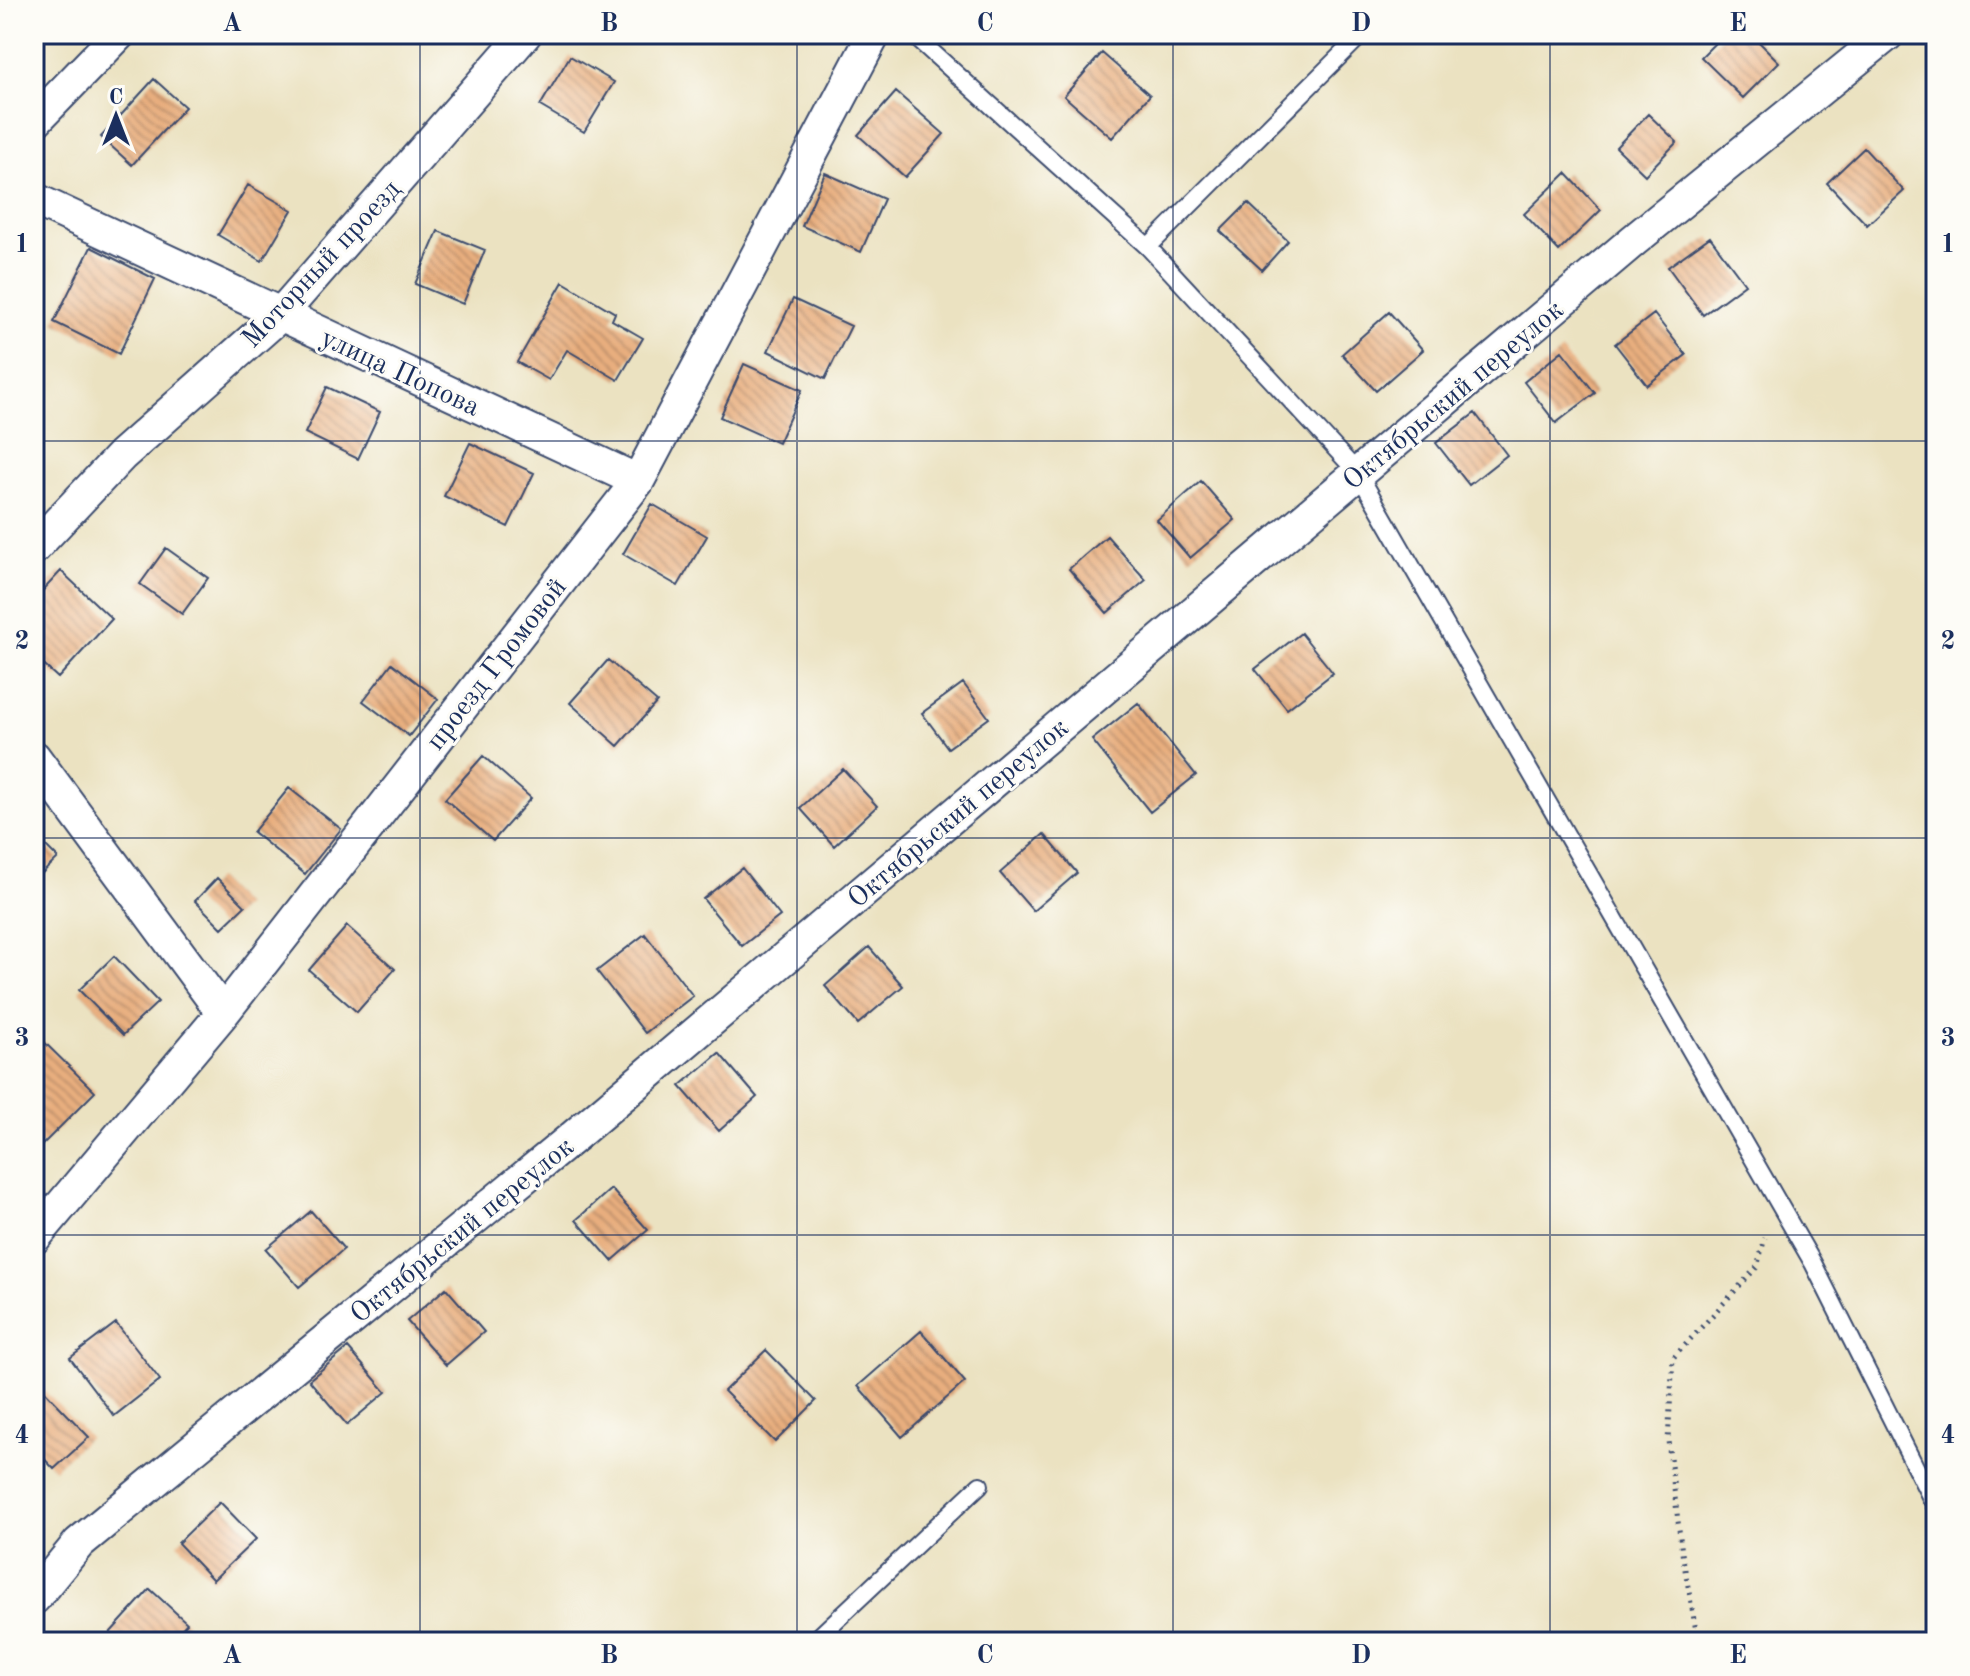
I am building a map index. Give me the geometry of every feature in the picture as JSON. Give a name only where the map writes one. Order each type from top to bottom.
[{"type":"street","points":[[34,122],[119,34]]},
{"type":"street","name":"Моторный проезд","points":[[34,548],[122,455],[280,315],[525,34]]},
{"type":"street","name":"проезд Громовой","points":[[34,1238],[223,1013],[638,481],[874,34]]},
{"type":"street","name":"Октябрьский переулок","points":[[34,1598],[79,1543],[560,1148],[1633,241],[1888,34]]},
{"type":"street","name":"улица Попова","points":[[34,199],[638,481]]},
{"type":"street","points":[[34,757],[223,1013]]},
{"type":"lane","points":[[912,34],[1148,247],[1358,473],[1813,1263],[1936,1508]]},
{"type":"lane","points":[[1148,247],[1362,34]]},
{"type":"lane","points":[[813,1642],[980,1485]]},
{"type":"path","points":[[1698,1642],[1682,1553],[1668,1441],[1673,1358],[1757,1267],[1776,1199]]},
{"type":"building","points":[[1724,34],[1751,34],[1779,62],[1743,98],[1701,57]]},
{"type":"building","points":[[1102,53],[1150,95],[1112,138],[1064,96]]},
{"type":"building","points":[[570,56],[614,82],[584,132],[540,106]]},
{"type":"building","points":[[154,79],[185,107],[132,165],[101,137]]},
{"type":"building","points":[[896,92],[944,134],[905,177],[858,135]]},
{"type":"building","points":[[1648,114],[1677,142],[1645,175],[1616,147]]},
{"type":"building","points":[[1864,148],[1904,191],[1867,225],[1827,183]]},
{"type":"building","points":[[825,173],[884,199],[861,252],[802,226]]},
{"type":"building","points":[[1566,173],[1601,210],[1559,251],[1524,214]]},
{"type":"building","points":[[248,185],[292,210],[262,261],[218,235]]},
{"type":"building","points":[[1248,203],[1288,241],[1262,270],[1220,231]]},
{"type":"building","points":[[438,231],[485,250],[463,304],[415,284]]},
{"type":"building","points":[[1710,237],[1745,284],[1703,315],[1668,267]]},
{"type":"building","points":[[91,247],[155,279],[119,354],[54,322]]},
{"type":"building","points":[[563,282],[615,313],[612,320],[643,338],[618,380],[567,350],[549,380],[517,362]]},
{"type":"building","points":[[793,299],[851,326],[825,379],[768,351]]},
{"type":"building","points":[[1389,312],[1423,350],[1376,391],[1342,354]]},
{"type":"building","points":[[1654,314],[1686,355],[1647,385],[1615,344]]},
{"type":"building","points":[[1562,351],[1595,393],[1556,423],[1524,382]]},
{"type":"building","points":[[744,364],[802,390],[778,443],[720,417]]},
{"type":"building","points":[[327,387],[380,412],[358,459],[305,433]]},
{"type":"building","points":[[1475,413],[1507,455],[1469,485],[1436,443]]},
{"type":"building","points":[[470,443],[534,473],[508,527],[444,496]]},
{"type":"building","points":[[1201,481],[1235,520],[1190,558],[1157,520]]},
{"type":"building","points":[[652,504],[707,536],[678,586],[623,554]]},
{"type":"building","points":[[1107,536],[1146,580],[1107,613],[1069,569]]},
{"type":"building","points":[[166,548],[208,578],[182,614],[140,584]]},
{"type":"building","points":[[61,571],[112,619],[58,678],[34,656],[34,600]]},
{"type":"building","points":[[1301,633],[1333,673],[1287,709],[1255,669]]},
{"type":"building","points":[[608,660],[657,702],[618,746],[570,703]]},
{"type":"building","points":[[392,663],[438,699],[409,736],[363,701]]},
{"type":"building","points":[[963,683],[989,718],[948,748],[922,713]]},
{"type":"building","points":[[1138,703],[1196,775],[1150,812],[1092,740]]},
{"type":"building","points":[[483,756],[531,798],[493,841],[445,799]]},
{"type":"building","points":[[843,769],[877,806],[834,846],[800,808]]},
{"type":"building","points":[[289,788],[341,829],[305,874],[253,832]]},
{"type":"building","points":[[34,834],[58,858],[34,881]]},
{"type":"building","points":[[1044,834],[1077,873],[1033,911],[1000,873]]},
{"type":"building","points":[[742,868],[780,916],[742,946],[703,899]]},
{"type":"building","points":[[217,878],[245,906],[222,928],[195,901]]},
{"type":"building","points":[[347,926],[395,969],[357,1012],[309,970]]},
{"type":"building","points":[[645,934],[693,996],[645,1033],[597,971]]},
{"type":"building","points":[[869,947],[903,986],[858,1024],[825,986]]},
{"type":"building","points":[[114,956],[158,1002],[123,1035],[79,990]]},
{"type":"building","points":[[34,1032],[95,1092],[42,1145],[34,1137]]},
{"type":"building","points":[[719,1053],[757,1097],[719,1131],[680,1086]]},
{"type":"building","points":[[611,1189],[648,1230],[612,1261],[576,1220]]},
{"type":"building","points":[[311,1211],[344,1249],[299,1287],[266,1249]]},
{"type":"building","points":[[446,1288],[484,1332],[446,1365],[407,1321]]},
{"type":"building","points":[[116,1323],[160,1380],[114,1416],[70,1358]]},
{"type":"building","points":[[921,1331],[965,1382],[902,1437],[858,1386]]},
{"type":"building","points":[[348,1348],[386,1392],[347,1425],[309,1380]]},
{"type":"building","points":[[766,1350],[816,1401],[775,1442],[724,1391]]},
{"type":"building","points":[[34,1380],[89,1437],[54,1469],[34,1448]]},
{"type":"building","points":[[220,1502],[256,1539],[213,1580],[178,1543]]},
{"type":"building","points":[[150,1589],[187,1623],[170,1642],[121,1642],[110,1633]]}]
